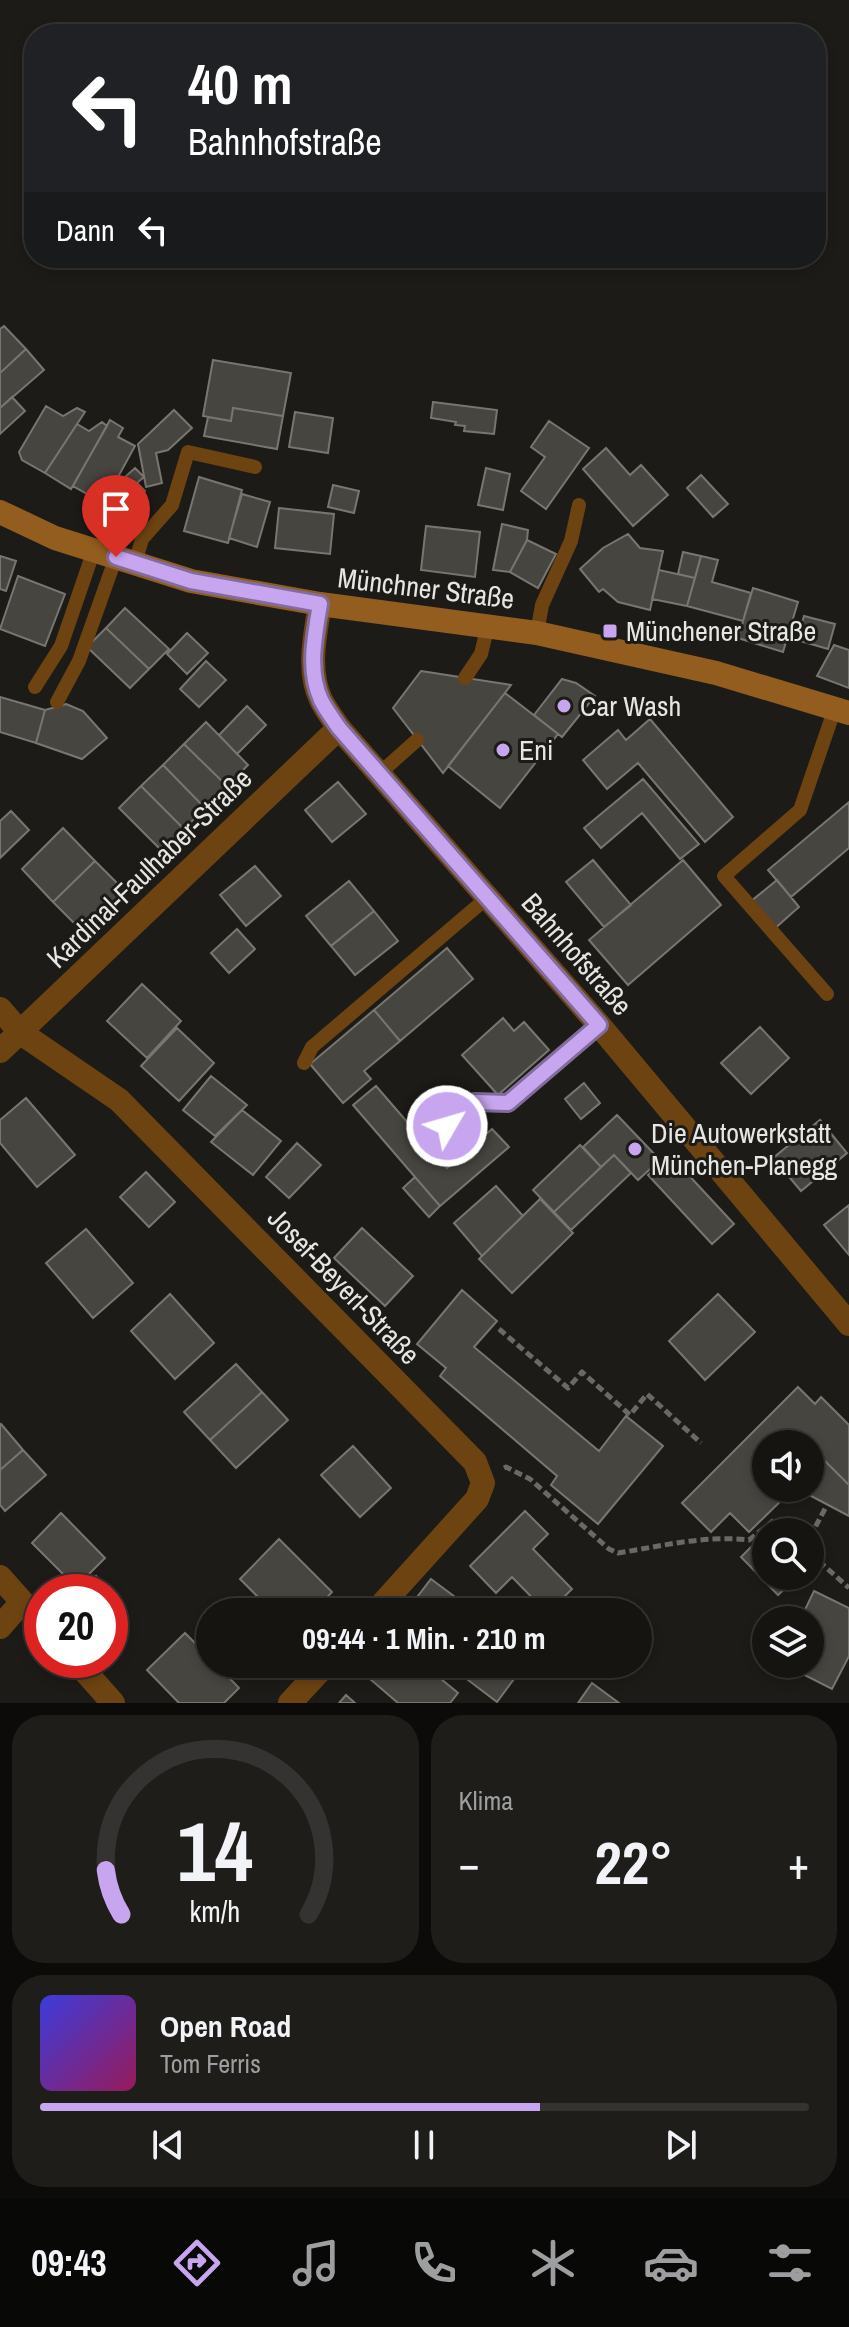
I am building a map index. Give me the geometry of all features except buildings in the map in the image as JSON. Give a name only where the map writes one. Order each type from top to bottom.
[{"type":"main road","name":"Münchner Straße","points":[[0,512],[55,538],[191,581],[320,604],[537,633],[716,673],[842,710]]},
{"type":"street","name":"Bahnhofstraße","points":[[320,604],[314,644],[314,677],[321,700],[339,728],[599,1025],[849,1324]]},
{"type":"street","name":"Kardinal-Faulhaber-Straße","points":[[0,1051],[339,728]]},
{"type":"street","name":"Josef-Beyerl-Straße","points":[[0,1009],[21,1033],[119,1100],[475,1462],[483,1483]]},
{"type":"street","points":[[388,1598],[459,1522],[477,1499],[483,1483]]},
{"type":"street","points":[[0,1577],[22,1602],[0,1627]]},
{"type":"street","points":[[91,1678],[113,1703]]},
{"type":"street","points":[[290,1703],[313,1678]]},
{"type":"lane","points":[[35,687],[115,557],[142,539],[172,505],[188,452],[255,467]]},
{"type":"lane","points":[[537,633],[542,605],[571,541],[579,505]]},
{"type":"lane","points":[[57,702],[79,661],[115,557]]},
{"type":"lane","points":[[465,678],[481,654],[488,625]]},
{"type":"lane","points":[[827,994],[724,876],[800,810],[842,710]]},
{"type":"lane","points":[[380,773],[417,740]]},
{"type":"lane","points":[[304,1063],[312,1047],[488,897]]},
{"type":"lane","points":[[447,1126],[474,1102],[508,1103],[599,1025]]},
{"type":"path","points":[[499,1329],[568,1388],[582,1372],[630,1415],[647,1394],[701,1443]]},
{"type":"path","points":[[483,1483],[506,1467],[530,1479],[609,1549],[618,1553],[697,1540],[752,1538]]},
{"type":"path","points":[[820,1518],[827,1505]]},
{"type":"path","points":[[824,1566],[849,1588]]},
{"type":"place","name":"Münchener Straße","points":[[610,631]]},
{"type":"place","name":"Car Wash","points":[[564,706]]},
{"type":"place","name":"Eni","points":[[503,750]]},
{"type":"place","name":"Die Autowerkstatt München-Planegg","points":[[635,1149]]},
{"type":"route","points":[[116,557],[191,581],[320,604],[314,644],[314,677],[321,700],[339,728],[599,1025],[508,1103],[474,1102],[447,1126]]}]
